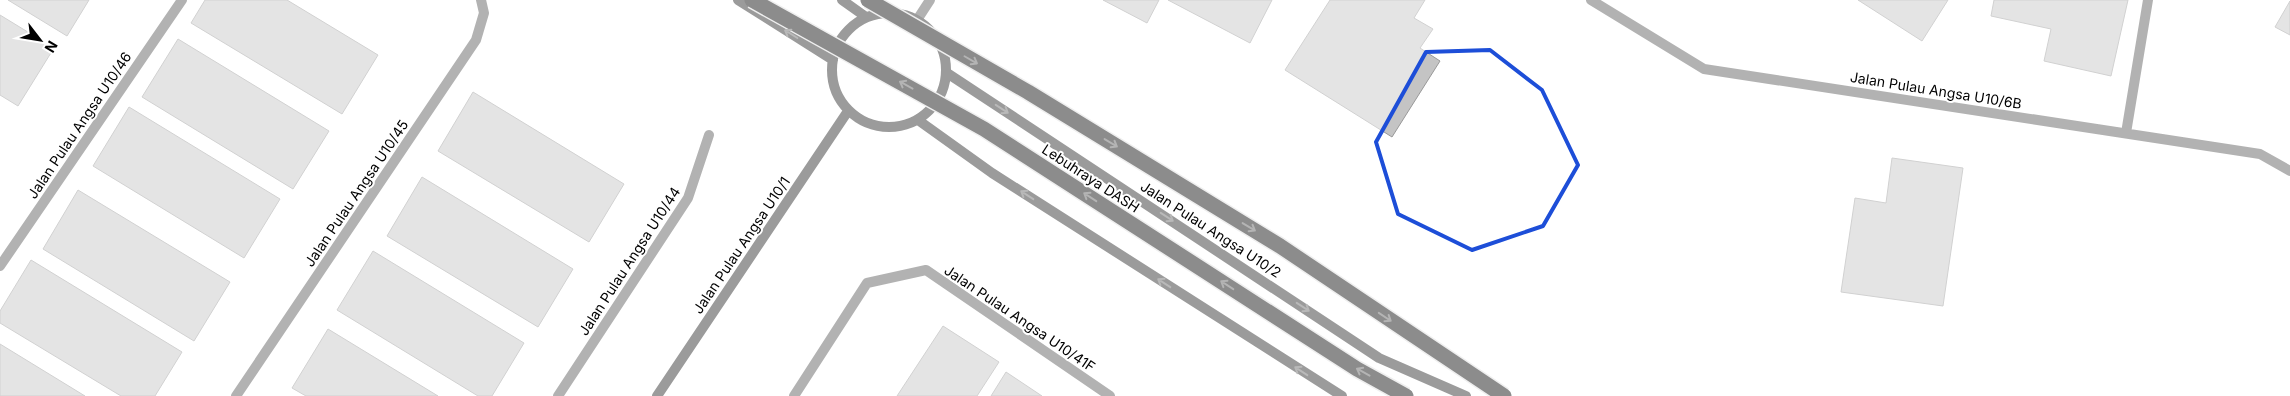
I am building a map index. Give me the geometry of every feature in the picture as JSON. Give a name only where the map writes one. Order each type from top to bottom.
[{"type":"highway","name":"Lebuhraya DASH","points":[[752,0],[984,129],[1357,369],[1406,396]]},
{"type":"highway","points":[[868,0],[1028,92],[1280,246],[1504,396]]},
{"type":"street","name":"Jalan Pulau Angsa U10/46","points":[[0,266],[182,0]]},
{"type":"street","name":"Jalan Pulau Angsa U10/45","points":[[236,396],[476,40],[484,14],[481,0]]},
{"type":"street","points":[[738,0],[833,60]]},
{"type":"street","points":[[842,0],[866,17]]},
{"type":"street","points":[[917,20],[930,0]]},
{"type":"street","name":"Jalan Pulau Angsa U10/6B","points":[[1591,0],[1704,69],[2260,154],[2290,171]]},
{"type":"street","points":[[2126,133],[2148,0]]},
{"type":"street","points":[[883,13],[901,14],[917,20],[930,29],[939,42],[945,57],[947,73],[942,91],[933,108],[918,120],[900,126],[881,127],[864,122],[848,111],[838,96],[832,78],[833,60],[839,42],[850,27],[866,17],[883,13]]},
{"type":"street","name":"Jalan Pulau Angsa U10/2","points":[[947,73],[1379,358],[1466,396]]},
{"type":"street","name":"Jalan Pulau Angsa U10/1","points":[[657,396],[848,111]]},
{"type":"street","points":[[918,120],[992,173],[1342,396]]},
{"type":"street","name":"Jalan Pulau Angsa U10/44","points":[[558,396],[688,198],[709,135]]},
{"type":"street","name":"Jalan Pulau Angsa U10/41F","points":[[794,396],[867,283],[926,270],[1110,396]]},
{"type":"highlighted area","points":[[1490,50],[1542,90],[1578,165],[1543,226],[1472,250],[1398,214],[1376,142],[1426,52]]},
{"type":"building","points":[[8,0],[89,0],[67,36]]},
{"type":"building","points":[[205,0],[287,0],[378,55],[342,114],[191,23]]},
{"type":"building","points":[[1103,0],[1159,0],[1147,23]]},
{"type":"building","points":[[1168,0],[1272,0],[1250,43]]},
{"type":"building","points":[[1330,0],[1425,0],[1414,18],[1433,29],[1420,48],[1440,61],[1392,137],[1285,70]]},
{"type":"building","points":[[1858,0],[1948,0],[1922,41]]},
{"type":"building","points":[[1994,0],[2128,0],[2111,76],[2044,61],[2051,29],[1991,16]]},
{"type":"building","points":[[2290,1],[2290,35],[2275,27]]},
{"type":"building","points":[[0,15],[54,48],[18,106],[0,95]]},
{"type":"building","points":[[178,39],[329,131],[293,189],[142,97]]},
{"type":"building","points":[[473,92],[624,184],[589,242],[438,151]]},
{"type":"building","points":[[129,107],[280,199],[244,258],[93,166]]},
{"type":"building","points":[[1892,158],[1963,168],[1943,306],[1841,292],[1855,198],[1886,203]]},
{"type":"building","points":[[422,177],[573,269],[538,327],[387,236]]},
{"type":"building","points":[[78,190],[230,282],[194,341],[43,249]]},
{"type":"building","points":[[373,251],[524,343],[492,396],[478,396],[337,310]]},
{"type":"building","points":[[31,260],[182,352],[155,396],[121,396],[0,323],[0,311]]},
{"type":"building","points":[[943,326],[999,362],[977,396],[897,396]]},
{"type":"building","points":[[328,329],[438,396],[306,396],[292,388]]},
{"type":"building","points":[[0,344],[85,396],[0,396]]},
{"type":"building","points":[[1006,372],[1042,396],[991,396]]}]
